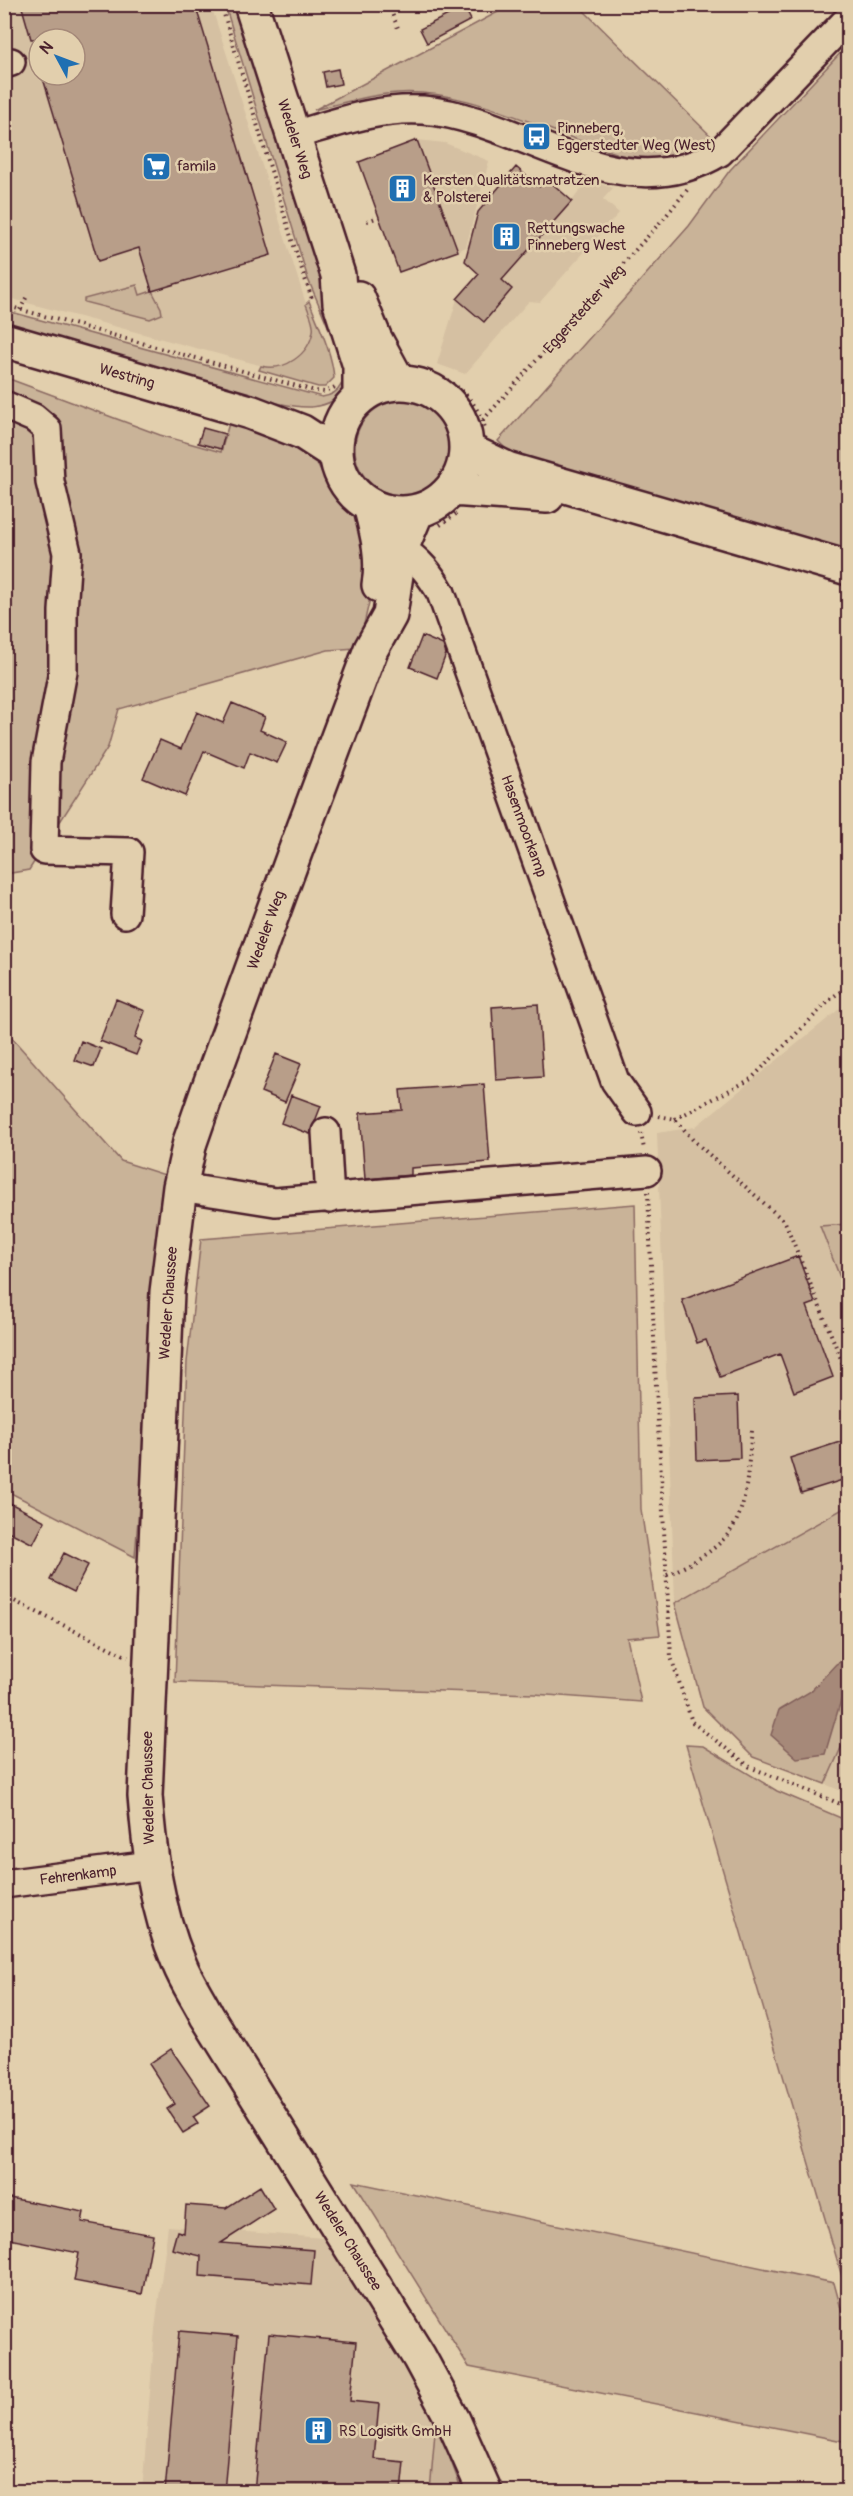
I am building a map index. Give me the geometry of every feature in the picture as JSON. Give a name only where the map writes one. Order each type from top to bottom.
[{"type":"main road","name":"Wedeler Weg","points":[[250,4],[338,275],[340,303],[360,366],[348,398]]},
{"type":"main road","name":"Wedeler Weg","points":[[338,275],[357,296],[375,339],[406,375]]},
{"type":"main road","name":"Westring","points":[[4,340],[250,412],[302,432],[336,454]]},
{"type":"main road","points":[[455,501],[467,450],[464,429],[454,410],[439,395],[406,375],[348,398],[338,433],[336,454],[342,475],[353,492],[370,505],[388,512],[417,511],[436,503],[455,501],[515,493],[626,505]]},
{"type":"main road","name":"Westring","points":[[250,412],[312,415],[348,398]]},
{"type":"main road","points":[[467,450],[507,469],[849,568]]},
{"type":"main road","name":"Wedeler Weg","points":[[370,505],[380,542],[382,571],[372,620],[371,650]]},
{"type":"main road","name":"Wedeler Weg","points":[[177,1201],[190,1142],[208,1090],[371,650],[390,615],[408,554],[417,511]]},
{"type":"main road","name":"Wedeler Chaussee","points":[[177,1201],[167,1292],[151,1668],[146,1727],[145,1796],[151,1865],[162,1914],[179,1964],[225,2045],[418,2357],[453,2420],[484,2492]]},
{"type":"street","points":[[294,135],[379,111],[423,110],[468,118],[603,168],[634,172],[673,171],[699,165],[720,152],[849,19]]},
{"type":"street","points":[[4,405],[34,418],[47,429],[50,482],[67,553],[63,611],[63,672],[46,762],[44,850],[129,852],[125,914]]},
{"type":"street","name":"Hasenmoorkamp","points":[[408,554],[428,571],[441,593],[615,1081],[637,1112]]},
{"type":"street","points":[[326,1132],[330,1199]]},
{"type":"street","points":[[177,1201],[274,1202],[330,1199],[648,1171]]},
{"type":"street","name":"Fehrenkamp","points":[[4,1884],[151,1865]]},
{"type":"path","points":[[222,4],[291,237],[316,308]]},
{"type":"path","points":[[388,4],[398,28]]},
{"type":"path","name":"Eggerstedter Weg","points":[[406,375],[448,379],[472,400],[483,420],[665,217],[688,189],[699,165]]},
{"type":"path","points":[[367,221],[379,217]]},
{"type":"path","points":[[20,310],[27,296]]},
{"type":"path","points":[[4,305],[315,391],[325,392],[333,389],[348,398]]},
{"type":"path","points":[[408,554],[455,501]]},
{"type":"path","points":[[849,986],[833,997],[751,1079],[675,1119],[637,1112],[648,1171],[656,1386],[671,1658],[692,1722],[750,1767],[849,1807]]},
{"type":"path","points":[[675,1119],[693,1140],[785,1222],[849,1376]]},
{"type":"path","points":[[667,1575],[695,1563],[714,1549],[737,1522],[743,1507],[752,1430]]},
{"type":"path","points":[[4,1596],[151,1668]]},
{"type":"shaded area","points":[[4,5],[211,5],[314,329],[307,346],[295,360],[281,367],[270,368],[5,297]]},
{"type":"shaded area","points":[[225,5],[239,5],[342,342],[338,343],[333,338],[308,279]]},
{"type":"shaded area","points":[[511,5],[578,5],[716,141],[682,160],[615,159],[616,153],[503,112],[444,96],[415,93],[386,94],[314,110]]},
{"type":"shaded area","points":[[848,45],[848,558],[518,461],[498,441],[689,226],[730,170]]},
{"type":"shaded area","points":[[417,140],[445,143],[489,161],[466,247],[458,251]]},
{"type":"shaded area","points":[[588,180],[613,188],[603,199],[619,213],[540,302],[529,301],[465,374],[437,364],[457,299],[484,322],[512,290],[502,280]]},
{"type":"shaded area","points":[[137,285],[140,295],[152,291],[162,314],[150,319],[84,302],[84,299]]},
{"type":"shaded area","points":[[309,301],[333,368],[334,378],[325,387],[259,370],[261,366],[287,364],[301,354],[311,340],[313,328],[306,304]]},
{"type":"shaded area","points":[[4,310],[322,397],[334,393],[341,385],[343,375],[341,362],[344,357],[347,386],[340,395],[323,405],[303,407],[272,402],[5,324]]},
{"type":"shaded area","points":[[4,377],[160,435],[221,452],[229,423],[283,436],[313,455],[331,490],[341,503],[360,518],[374,581],[361,637],[356,648],[328,650],[119,709],[108,747],[29,870],[5,874]]},
{"type":"shaded area","points":[[402,401],[420,405],[435,415],[445,430],[449,448],[445,466],[435,481],[420,491],[402,495],[384,491],[369,481],[359,466],[355,448],[359,430],[369,415],[384,405]]},
{"type":"shaded area","points":[[848,1002],[848,1224],[821,1226],[848,1298],[848,1506],[675,1602],[657,1133],[695,1127]]},
{"type":"shaded area","points":[[4,1029],[121,1161],[165,1175],[135,1557],[5,1490]]},
{"type":"shaded area","points":[[635,1204],[641,1509],[660,1635],[627,1638],[641,1702],[534,1694],[175,1682],[187,1362],[201,1239]]},
{"type":"shaded area","points":[[848,1224],[848,1298],[820,1226]]},
{"type":"shaded area","points":[[848,1506],[848,1732],[825,1784],[753,1757],[703,1707],[675,1603]]},
{"type":"shaded area","points":[[842,1661],[848,1668],[848,1690],[841,1700],[825,1754],[797,1758],[771,1735],[779,1710],[811,1691],[836,1664]]},
{"type":"shaded area","points":[[848,1732],[848,1794],[825,1784]]},
{"type":"shaded area","points":[[686,1745],[703,1746],[777,1791],[848,1821],[848,2297]]},
{"type":"shaded area","points":[[354,2182],[834,2283],[848,2334],[848,2442],[469,2367]]},
{"type":"shaded area","points":[[168,2226],[323,2238],[436,2420],[430,2491],[142,2492],[155,2329]]},
{"type":"shaded area","points":[[436,2420],[462,2491],[430,2491]]},
{"type":"building","name":"famila","points":[[21,4],[195,4],[271,255],[152,291],[139,248],[98,261],[46,87],[87,87],[87,27],[28,27]]},
{"type":"building","points":[[464,7],[471,20],[427,43],[420,29]]},
{"type":"building","points":[[338,69],[341,84],[326,87],[323,72]]},
{"type":"building","name":"Kersten Qualitätsmatratzen & Polsterei","points":[[417,140],[458,251],[399,272],[359,162]]},
{"type":"building","name":"Rettungswache Pinneberg West","points":[[516,167],[539,187],[546,178],[572,201],[502,280],[512,289],[484,322],[457,299],[479,274],[465,261],[478,212]]},
{"type":"building","points":[[203,428],[225,434],[221,449],[198,443]]},
{"type":"building","points":[[422,636],[443,645],[446,654],[437,678],[410,667]]},
{"type":"building","points":[[232,703],[265,717],[260,730],[287,742],[277,763],[250,752],[244,768],[204,751],[185,796],[143,778],[160,740],[181,749],[197,712],[223,723]]},
{"type":"building","points":[[116,999],[145,1011],[135,1038],[142,1041],[136,1055],[100,1041]]},
{"type":"building","points":[[538,1004],[543,1077],[496,1080],[492,1007]]},
{"type":"building","points":[[81,1041],[101,1049],[94,1067],[74,1060]]},
{"type":"building","points":[[276,1054],[301,1064],[285,1102],[261,1092]]},
{"type":"building","points":[[484,1084],[490,1162],[411,1168],[411,1175],[365,1179],[360,1113],[402,1110],[400,1090]]},
{"type":"building","points":[[291,1095],[321,1106],[310,1134],[281,1123]]},
{"type":"building","points":[[798,1256],[815,1303],[807,1306],[833,1377],[794,1392],[780,1354],[720,1377],[706,1340],[697,1343],[682,1300]]},
{"type":"building","points":[[738,1396],[740,1458],[697,1460],[695,1398]]},
{"type":"building","points":[[843,1441],[849,1458],[849,1478],[801,1493],[790,1458]]},
{"type":"building","points":[[4,1500],[45,1521],[33,1544],[4,1529]]},
{"type":"building","points":[[64,1553],[88,1565],[74,1592],[50,1580]]},
{"type":"building","points":[[171,2049],[210,2106],[193,2117],[198,2124],[183,2133],[167,2109],[175,2104],[149,2064]]},
{"type":"building","points":[[260,2186],[274,2209],[221,2243],[314,2250],[311,2285],[200,2276],[201,2256],[172,2249],[177,2231],[184,2233],[186,2205],[226,2208]]},
{"type":"building","points":[[4,2197],[84,2212],[82,2222],[153,2235],[142,2294],[74,2281],[79,2253],[4,2238]]},
{"type":"building","points":[[179,2331],[238,2336],[224,2492],[165,2492]]},
{"type":"building","name":"RS Logisitk GmbH","points":[[269,2334],[356,2342],[350,2401],[379,2404],[374,2459],[404,2462],[401,2492],[254,2492]]},
{"type":"place","name":"Pinneberg, Eggerstedter Weg (West)","points":[[536,137]]},
{"type":"place","name":"famila","points":[[156,166]]},
{"type":"place","name":"Kersten Qualitätsmatratzen & Polsterei","points":[[402,189]]},
{"type":"place","name":"Rettungswache Pinneberg West","points":[[506,237]]},
{"type":"place","name":"RS Logisitk GmbH","points":[[318,2431]]}]
